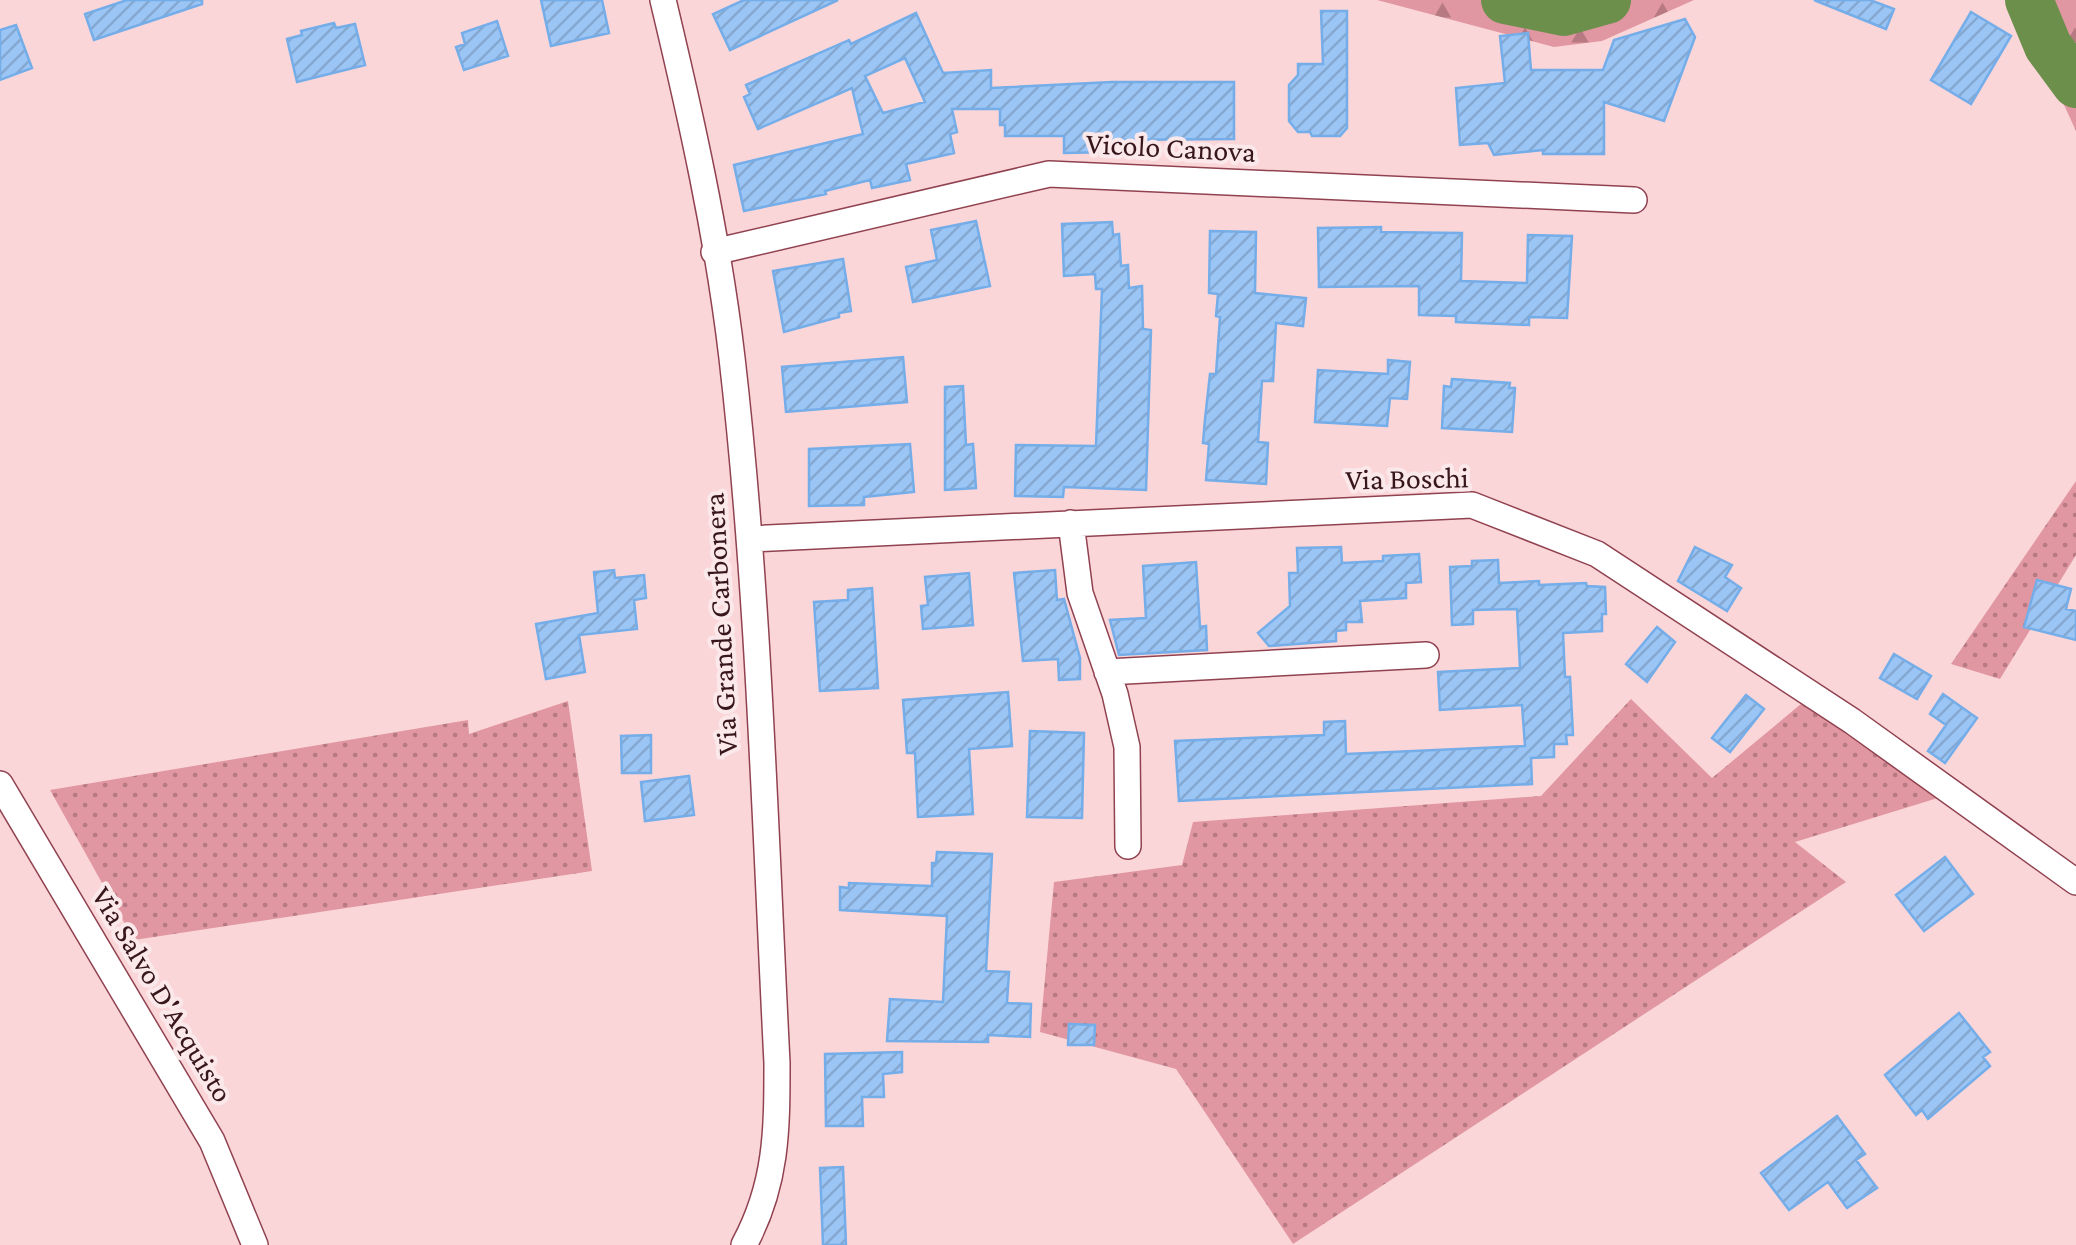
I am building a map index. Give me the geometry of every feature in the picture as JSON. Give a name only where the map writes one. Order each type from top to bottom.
[{"type":"street","name":"Via Grande Carbonera","points":[[663,0],[732,354],[749,538],[777,1080],[777,1146],[764,1204],[744,1245]]},
{"type":"street","name":"Vicolo Canova","points":[[714,252],[1049,174],[1634,200]]},
{"type":"street","name":"Via Boschi","points":[[749,538],[1472,505],[1597,554],[1852,721],[2076,882]]},
{"type":"street","points":[[1072,524],[1080,593],[1127,747],[1128,846]]},
{"type":"street","points":[[1107,672],[1426,655]]},
{"type":"street","name":"Via Salvo D'Acquisto","points":[[0,784],[212,1141],[256,1245]]},
{"type":"green space","points":[[1377,0],[1694,0],[1602,41],[1554,47]]},
{"type":"green space","points":[[2010,0],[2076,0],[2076,131],[2036,44]]},
{"type":"green space","points":[[2076,481],[2076,555],[2000,679],[1951,664]]},
{"type":"green space","points":[[1631,699],[1712,778],[1807,699],[1954,793],[1795,842],[1846,882],[1293,1244],[1176,1069],[1040,1032],[1054,882],[1182,865],[1193,822],[1541,796]]},
{"type":"green space","points":[[568,701],[592,871],[134,940],[50,790],[468,720],[469,734]]},
{"type":"building","points":[[127,0],[202,0],[202,4],[94,40],[85,14]]},
{"type":"building","points":[[541,0],[602,0],[609,33],[551,46]]},
{"type":"building","points":[[744,0],[838,0],[730,50],[713,14]]},
{"type":"building","points":[[1814,0],[1870,0],[1894,9],[1886,29]]},
{"type":"building","points":[[1321,11],[1347,11],[1347,128],[1340,136],[1298,132],[1289,121],[1289,85],[1298,75],[1298,64],[1323,64]]},
{"type":"building","points":[[1971,12],[2011,36],[1971,104],[1931,80]]},
{"type":"building","points":[[916,13],[943,73],[991,70],[991,88],[1112,82],[1234,82],[1234,139],[1114,140],[1114,152],[1064,153],[1064,136],[1005,136],[1000,109],[952,109],[957,132],[950,134],[954,153],[906,164],[910,180],[872,188],[870,180],[825,191],[826,194],[744,211],[734,165],[863,134],[852,88],[758,129],[744,97],[750,94],[746,85],[849,40],[851,44]],"holes":[[[905,58],[925,102],[883,113],[865,76]]]},
{"type":"building","points":[[1685,19],[1695,37],[1664,121],[1604,102],[1604,154],[1543,154],[1543,150],[1494,155],[1488,143],[1460,145],[1456,88],[1505,83],[1500,36],[1528,33],[1531,70],[1603,70],[1614,40]]},
{"type":"building","points":[[497,21],[508,56],[464,70],[456,47],[465,44],[462,33]]},
{"type":"building","points":[[334,23],[336,28],[355,24],[365,65],[297,82],[287,39],[302,35],[301,31]]},
{"type":"building","points":[[16,25],[32,68],[0,80],[0,30]]},
{"type":"building","points":[[976,221],[990,286],[913,302],[906,267],[937,260],[931,230]]},
{"type":"building","points":[[1112,222],[1113,235],[1119,234],[1121,266],[1128,265],[1129,288],[1142,286],[1143,329],[1151,330],[1146,490],[1064,487],[1063,497],[1015,496],[1016,445],[1096,446],[1102,289],[1096,289],[1095,274],[1064,276],[1062,224]]},
{"type":"building","points":[[1381,227],[1381,232],[1462,233],[1461,281],[1527,283],[1528,235],[1572,236],[1567,318],[1529,317],[1529,325],[1456,322],[1456,316],[1419,315],[1419,286],[1319,287],[1318,228]]},
{"type":"building","points":[[1210,231],[1256,232],[1255,293],[1306,298],[1303,326],[1276,323],[1273,381],[1262,381],[1258,442],[1268,443],[1266,484],[1206,480],[1209,444],[1203,443],[1205,419],[1210,374],[1216,374],[1220,317],[1216,316],[1218,294],[1209,293]]},
{"type":"building","points":[[843,259],[851,311],[784,332],[773,271]]},
{"type":"building","points":[[903,357],[907,402],[786,412],[782,367]]},
{"type":"building","points":[[1388,360],[1410,362],[1407,399],[1390,398],[1387,426],[1315,422],[1318,370],[1388,374]]},
{"type":"building","points":[[1452,379],[1510,383],[1509,388],[1515,388],[1512,432],[1442,428],[1444,386],[1451,387]]},
{"type":"building","points":[[963,386],[966,445],[973,444],[976,488],[945,490],[945,387]]},
{"type":"building","points":[[910,444],[914,492],[864,497],[864,505],[809,506],[809,449]]},
{"type":"building","points":[[1341,547],[1342,563],[1419,554],[1421,582],[1406,583],[1406,598],[1360,601],[1362,622],[1346,622],[1346,630],[1336,631],[1336,641],[1269,646],[1258,633],[1290,606],[1289,573],[1298,573],[1297,548]]},
{"type":"building","points":[[1695,547],[1732,565],[1725,577],[1741,588],[1727,611],[1678,581]]},
{"type":"building","points":[[1498,560],[1499,583],[1539,581],[1539,585],[1586,583],[1605,587],[1602,631],[1563,633],[1573,735],[1566,735],[1567,744],[1554,744],[1554,757],[1531,758],[1532,784],[1179,801],[1175,741],[1324,735],[1324,722],[1345,721],[1346,754],[1525,746],[1522,705],[1440,710],[1438,672],[1520,668],[1517,609],[1473,610],[1473,624],[1452,625],[1450,567]]},
{"type":"building","points":[[1196,562],[1200,627],[1206,626],[1207,650],[1119,655],[1110,620],[1146,618],[1143,566]]},
{"type":"building","points":[[614,570],[615,578],[644,575],[646,598],[634,600],[637,629],[579,635],[585,672],[546,679],[536,624],[598,613],[594,572]]},
{"type":"building","points":[[1055,570],[1057,600],[1064,599],[1080,658],[1080,679],[1059,680],[1058,659],[1023,661],[1014,573]]},
{"type":"building","points":[[969,573],[973,625],[923,629],[921,606],[928,605],[925,577]]},
{"type":"building","points":[[2037,580],[2071,589],[2066,609],[2076,611],[2076,640],[2024,627]]},
{"type":"building","points":[[872,588],[878,688],[820,691],[814,602],[848,600],[848,590]]},
{"type":"building","points":[[1657,627],[1675,642],[1647,682],[1626,664]]},
{"type":"building","points":[[1894,654],[1931,676],[1917,699],[1880,678]]},
{"type":"building","points":[[1008,692],[1012,746],[969,749],[973,814],[918,817],[915,753],[907,753],[903,700]]},
{"type":"building","points":[[1943,694],[1977,718],[1945,763],[1928,751],[1946,725],[1930,714]]},
{"type":"building","points":[[1746,695],[1764,709],[1730,752],[1712,738]]},
{"type":"building","points":[[1030,731],[1084,733],[1082,818],[1027,817]]},
{"type":"building","points":[[651,735],[651,773],[622,773],[621,736]]},
{"type":"building","points":[[689,776],[694,815],[645,821],[641,782]]},
{"type":"building","points":[[937,852],[992,854],[986,971],[1009,972],[1007,1003],[1031,1004],[1030,1037],[988,1035],[988,1042],[887,1041],[890,999],[943,1002],[947,916],[840,910],[840,887],[849,888],[849,883],[932,886],[932,863],[936,863]]},
{"type":"building","points":[[1945,857],[1973,894],[1924,931],[1896,895]]},
{"type":"building","points":[[1959,1013],[1990,1052],[1983,1057],[1990,1066],[1928,1119],[1922,1110],[1916,1115],[1885,1075]]},
{"type":"building","points":[[1069,1024],[1095,1025],[1094,1045],[1068,1045]]},
{"type":"building","points":[[902,1052],[902,1072],[883,1074],[884,1097],[862,1097],[863,1126],[826,1126],[825,1054]]},
{"type":"building","points":[[1837,1116],[1865,1154],[1856,1160],[1877,1188],[1847,1208],[1828,1182],[1789,1210],[1761,1173]]},
{"type":"building","points":[[843,1167],[846,1245],[823,1245],[820,1168]]},
{"type":"waterway","points":[[1505,0],[1564,12],[1607,0]]},
{"type":"waterway","points":[[2029,0],[2048,46],[2076,84]]}]
